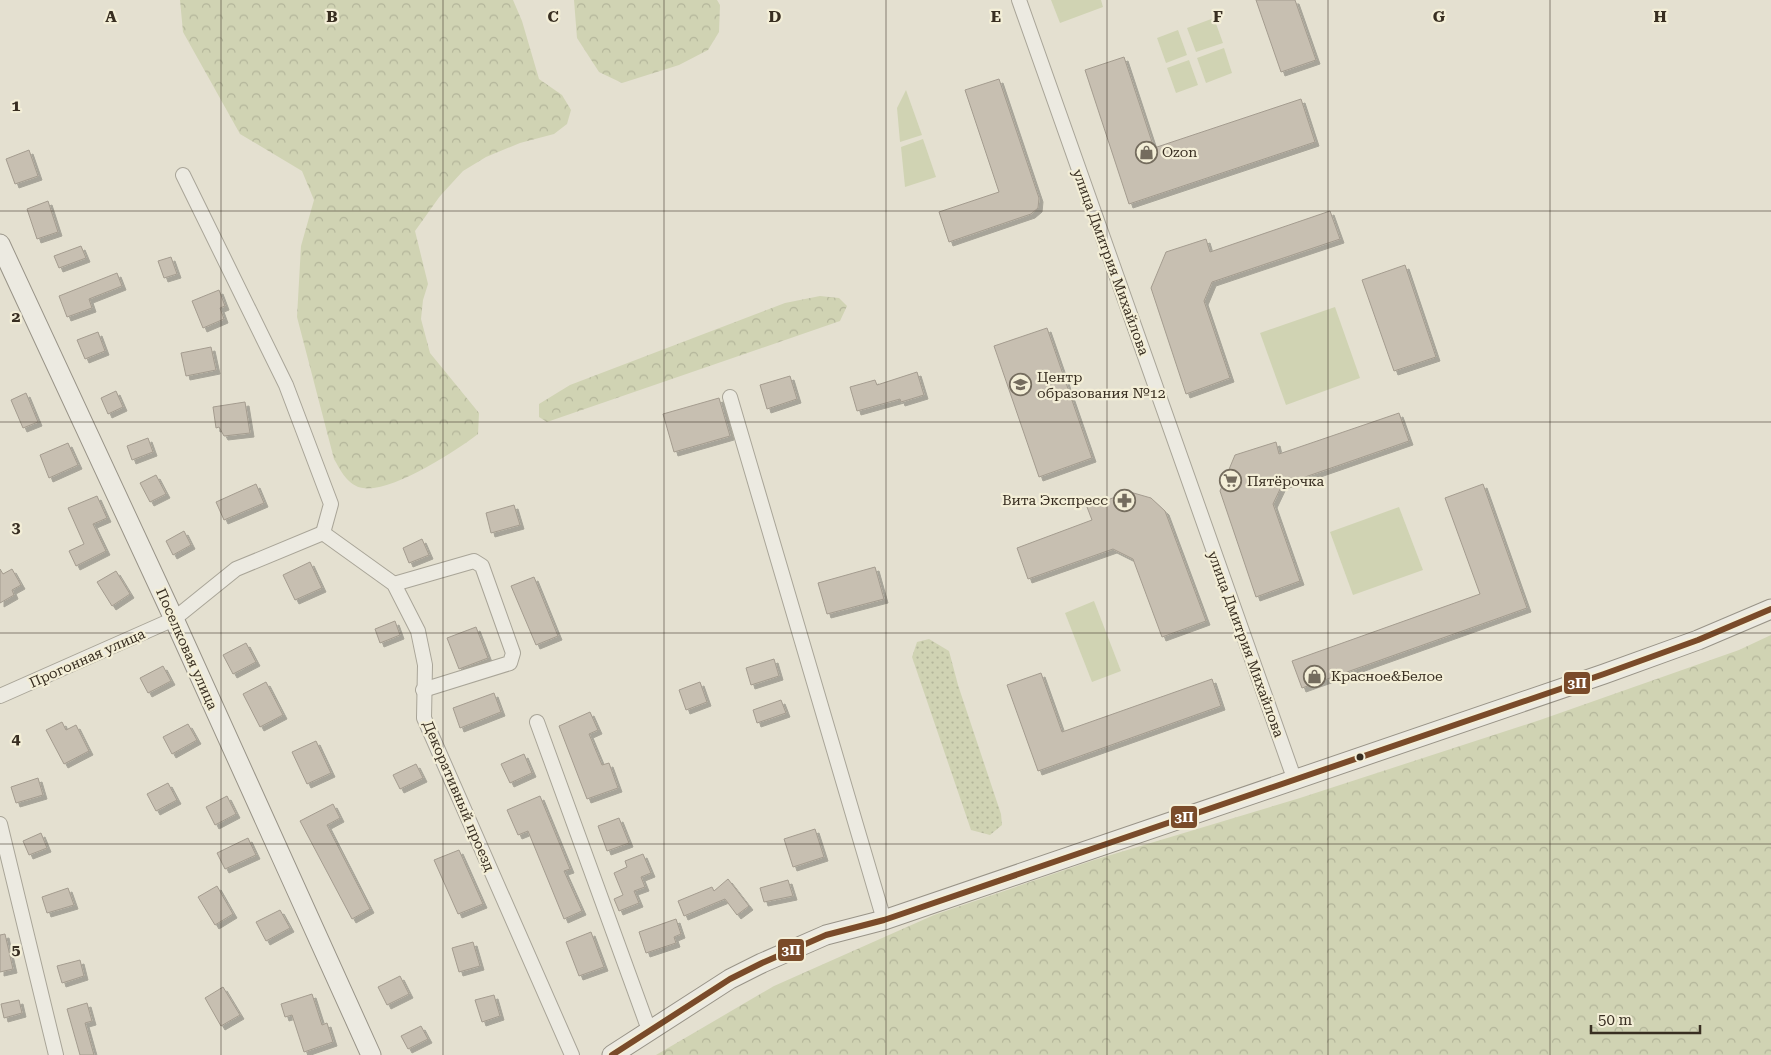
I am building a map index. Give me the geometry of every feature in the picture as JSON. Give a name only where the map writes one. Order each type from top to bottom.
[{"type":"street","name":"улица Дмитрия Михайлова","points":[[1019,0],[1294,778]]},
{"type":"street","points":[[183,175],[286,384],[332,504],[323,533]]},
{"type":"street","name":"Поселковая улица","points":[[0,244],[174,619],[371,1055]]},
{"type":"street","points":[[730,397],[884,920]]},
{"type":"street","name":"Декоративный проезд","points":[[323,533],[394,584],[418,631],[425,665],[423,690],[424,718],[572,1055]]},
{"type":"street","name":"Прогонная улица","points":[[0,696],[174,619],[236,569],[323,533]]},
{"type":"street","points":[[394,584],[474,561],[482,566],[513,653],[510,663],[423,690]]},
{"type":"street","points":[[612,1055],[730,979],[826,935],[884,920],[1294,778],[1604,674],[1698,640],[1771,609]]},
{"type":"street","points":[[537,722],[649,1030]]},
{"type":"street","points":[[0,824],[56,1055]]},
{"type":"green space","points":[[180,0],[513,0],[522,21],[539,79],[562,95],[571,110],[567,124],[554,134],[520,143],[486,157],[463,171],[440,196],[415,231],[428,284],[423,300],[421,319],[430,353],[479,413],[478,434],[439,460],[406,478],[375,488],[358,487],[342,473],[334,459],[297,317],[301,246],[314,200],[302,171],[240,134],[183,32]]},
{"type":"green space","points":[[574,0],[717,0],[720,5],[719,32],[708,50],[679,65],[622,83],[599,72],[577,38]]},
{"type":"green space","points":[[1051,0],[1101,0],[1103,7],[1060,23]]},
{"type":"green space","points":[[1214,18],[1223,43],[1196,52],[1187,28]]},
{"type":"green space","points":[[1178,30],[1187,55],[1166,63],[1157,38]]},
{"type":"green space","points":[[1224,48],[1232,73],[1206,83],[1197,58]]},
{"type":"green space","points":[[1189,60],[1198,85],[1176,93],[1167,68]]},
{"type":"green space","points":[[906,90],[922,135],[900,142],[897,108]]},
{"type":"green space","points":[[923,139],[936,177],[905,187],[901,147]]},
{"type":"green space","points":[[820,296],[839,298],[847,306],[840,321],[547,422],[539,417],[539,404],[570,385],[785,303]]},
{"type":"green space","points":[[1335,307],[1360,378],[1286,405],[1260,333]]},
{"type":"green space","points":[[1399,507],[1423,570],[1353,595],[1330,532]]},
{"type":"green space","points":[[1094,601],[1121,671],[1092,682],[1065,613]]},
{"type":"green space","points":[[1771,635],[1771,1055],[656,1055],[774,986],[934,915],[1094,860],[1300,798],[1540,720],[1739,650]]},
{"type":"green space","points":[[929,639],[949,651],[958,685],[1001,814],[1002,825],[990,835],[971,830],[912,657],[917,642]]},
{"type":"building","points":[[1256,0],[1295,0],[1316,60],[1281,72]]},
{"type":"building","points":[[1124,57],[1154,148],[1301,99],[1315,142],[1129,204],[1085,70]]},
{"type":"building","points":[[999,79],[1039,198],[1038,208],[1031,214],[949,242],[939,212],[999,192],[965,90]]},
{"type":"building","points":[[29,150],[38,176],[15,184],[6,159]]},
{"type":"building","points":[[48,201],[58,232],[37,239],[27,209]]},
{"type":"building","points":[[1330,211],[1340,239],[1212,282],[1204,301],[1230,378],[1186,394],[1151,288],[1166,252],[1206,239],[1210,252]]},
{"type":"building","points":[[81,246],[86,258],[59,268],[54,256]]},
{"type":"building","points":[[171,257],[177,274],[164,278],[158,261]]},
{"type":"building","points":[[1405,265],[1436,357],[1394,371],[1362,280]]},
{"type":"building","points":[[117,273],[122,286],[89,299],[92,308],[67,317],[59,296]]},
{"type":"building","points":[[219,290],[225,306],[220,308],[224,319],[203,328],[192,301]]},
{"type":"building","points":[[1047,328],[1092,458],[1039,477],[994,346]]},
{"type":"building","points":[[98,332],[105,351],[85,359],[77,340]]},
{"type":"building","points":[[211,347],[216,370],[186,376],[181,353]]},
{"type":"building","points":[[917,372],[924,395],[901,402],[900,399],[857,411],[850,387],[875,380],[877,385]]},
{"type":"building","points":[[790,376],[797,399],[767,409],[760,385]]},
{"type":"building","points":[[116,391],[123,407],[108,414],[101,398]]},
{"type":"building","points":[[26,393],[38,422],[23,428],[11,400]]},
{"type":"building","points":[[719,398],[730,436],[674,452],[663,414]]},
{"type":"building","points":[[245,402],[250,433],[224,436],[219,427],[216,428],[213,407]]},
{"type":"building","points":[[1399,413],[1409,441],[1282,485],[1273,504],[1300,581],[1256,597],[1220,491],[1235,455],[1276,442],[1279,454]]},
{"type":"building","points":[[148,438],[153,452],[132,460],[127,446]]},
{"type":"building","points":[[68,443],[78,465],[49,478],[40,455]]},
{"type":"building","points":[[156,475],[166,494],[150,502],[140,483]]},
{"type":"building","points":[[256,484],[264,503],[224,520],[216,502]]},
{"type":"building","points":[[1483,484],[1527,608],[1302,688],[1292,661],[1480,594],[1445,498]]},
{"type":"building","points":[[1130,492],[1151,498],[1165,511],[1206,621],[1162,637],[1133,559],[1113,549],[1028,579],[1017,548],[1092,520],[1087,507]]},
{"type":"building","points":[[97,496],[107,518],[93,524],[106,551],[76,566],[69,551],[84,544],[68,508]]},
{"type":"building","points":[[514,505],[520,525],[491,533],[486,513]]},
{"type":"building","points":[[184,531],[191,545],[173,555],[166,541]]},
{"type":"building","points":[[422,539],[429,555],[409,563],[403,548]]},
{"type":"building","points":[[310,562],[322,588],[295,600],[283,575]]},
{"type":"building","points":[[875,567],[884,599],[827,614],[818,583]]},
{"type":"building","points":[[0,569],[3,574],[12,569],[21,585],[12,590],[14,595],[0,603]]},
{"type":"building","points":[[116,571],[130,594],[112,606],[97,582]]},
{"type":"building","points":[[534,577],[558,636],[536,645],[511,586]]},
{"type":"building","points":[[395,621],[400,635],[380,643],[375,629]]},
{"type":"building","points":[[476,627],[488,658],[459,669],[447,638]]},
{"type":"building","points":[[246,643],[256,662],[233,674],[223,655]]},
{"type":"building","points":[[774,659],[779,676],[751,685],[746,668]]},
{"type":"building","points":[[163,666],[171,681],[148,693],[140,678]]},
{"type":"building","points":[[1041,673],[1062,732],[1212,679],[1221,706],[1038,771],[1007,685]]},
{"type":"building","points":[[266,682],[283,715],[260,727],[243,694]]},
{"type":"building","points":[[700,682],[707,702],[686,710],[679,690]]},
{"type":"building","points":[[494,693],[501,712],[460,728],[453,708]]},
{"type":"building","points":[[781,700],[786,713],[757,723],[753,710]]},
{"type":"building","points":[[590,712],[598,730],[589,734],[602,765],[609,763],[618,788],[587,799],[559,726]]},
{"type":"building","points":[[62,722],[66,730],[76,725],[89,751],[64,764],[46,730]]},
{"type":"building","points":[[188,724],[197,740],[172,754],[163,737]]},
{"type":"building","points":[[316,741],[331,773],[307,784],[292,752]]},
{"type":"building","points":[[524,754],[532,773],[510,783],[501,764]]},
{"type":"building","points":[[416,764],[423,778],[400,789],[393,775]]},
{"type":"building","points":[[38,778],[43,795],[16,803],[11,787]]},
{"type":"building","points":[[168,783],[177,800],[156,811],[147,794]]},
{"type":"building","points":[[227,796],[236,814],[215,825],[206,807]]},
{"type":"building","points":[[540,796],[570,869],[564,871],[582,911],[564,919],[528,831],[518,835],[507,810]]},
{"type":"building","points":[[333,804],[340,818],[327,825],[370,909],[352,919],[300,821]]},
{"type":"building","points":[[619,818],[629,843],[607,851],[598,826]]},
{"type":"building","points":[[815,829],[824,857],[793,867],[784,839]]},
{"type":"building","points":[[41,833],[47,848],[29,855],[23,841]]},
{"type":"building","points":[[248,838],[256,855],[225,869],[217,853]]},
{"type":"building","points":[[459,850],[483,904],[458,914],[434,860]]},
{"type":"building","points":[[643,854],[651,873],[641,877],[645,887],[634,891],[639,903],[619,911],[614,899],[623,895],[614,873],[627,867],[625,861]]},
{"type":"building","points":[[728,879],[749,906],[737,915],[725,899],[684,916],[678,901],[712,887],[714,891]]},
{"type":"building","points":[[788,880],[793,896],[764,902],[760,888]]},
{"type":"building","points":[[217,886],[233,914],[215,925],[198,897]]},
{"type":"building","points":[[68,888],[74,905],[47,913],[42,897]]},
{"type":"building","points":[[280,910],[290,928],[266,941],[256,922]]},
{"type":"building","points":[[676,919],[681,934],[674,937],[676,943],[646,953],[639,932]]},
{"type":"building","points":[[591,932],[604,967],[579,976],[566,942]]},
{"type":"building","points":[[5,934],[13,969],[0,972],[0,935]]},
{"type":"building","points":[[473,942],[480,966],[459,972],[452,948]]},
{"type":"building","points":[[80,960],[84,976],[62,983],[57,966]]},
{"type":"building","points":[[400,976],[409,994],[387,1005],[378,987]]},
{"type":"building","points":[[223,987],[240,1015],[221,1026],[205,998]]},
{"type":"building","points":[[312,994],[322,1025],[327,1023],[333,1042],[304,1052],[292,1015],[285,1017],[281,1004]]},
{"type":"building","points":[[494,995],[500,1016],[482,1022],[475,1000]]},
{"type":"building","points":[[19,1000],[22,1013],[4,1018],[1,1004]]},
{"type":"building","points":[[87,1003],[92,1021],[85,1023],[94,1055],[80,1055],[67,1009]]},
{"type":"building","points":[[421,1026],[428,1039],[408,1049],[401,1036]]},
{"type":"transit line","name":"3П","points":[[612,1055],[730,979],[826,935],[884,920],[1604,674],[1698,640],[1771,609]]},
{"type":"place","name":"Ozon","points":[[1146,152]]},
{"type":"place","name":"Центр образования №12","points":[[1021,385]]},
{"type":"place","name":"Пятёрочка","points":[[1231,481]]},
{"type":"place","name":"Вита Экспресс","points":[[1124,500]]},
{"type":"place","name":"Красное&Белое","points":[[1315,676]]}]
